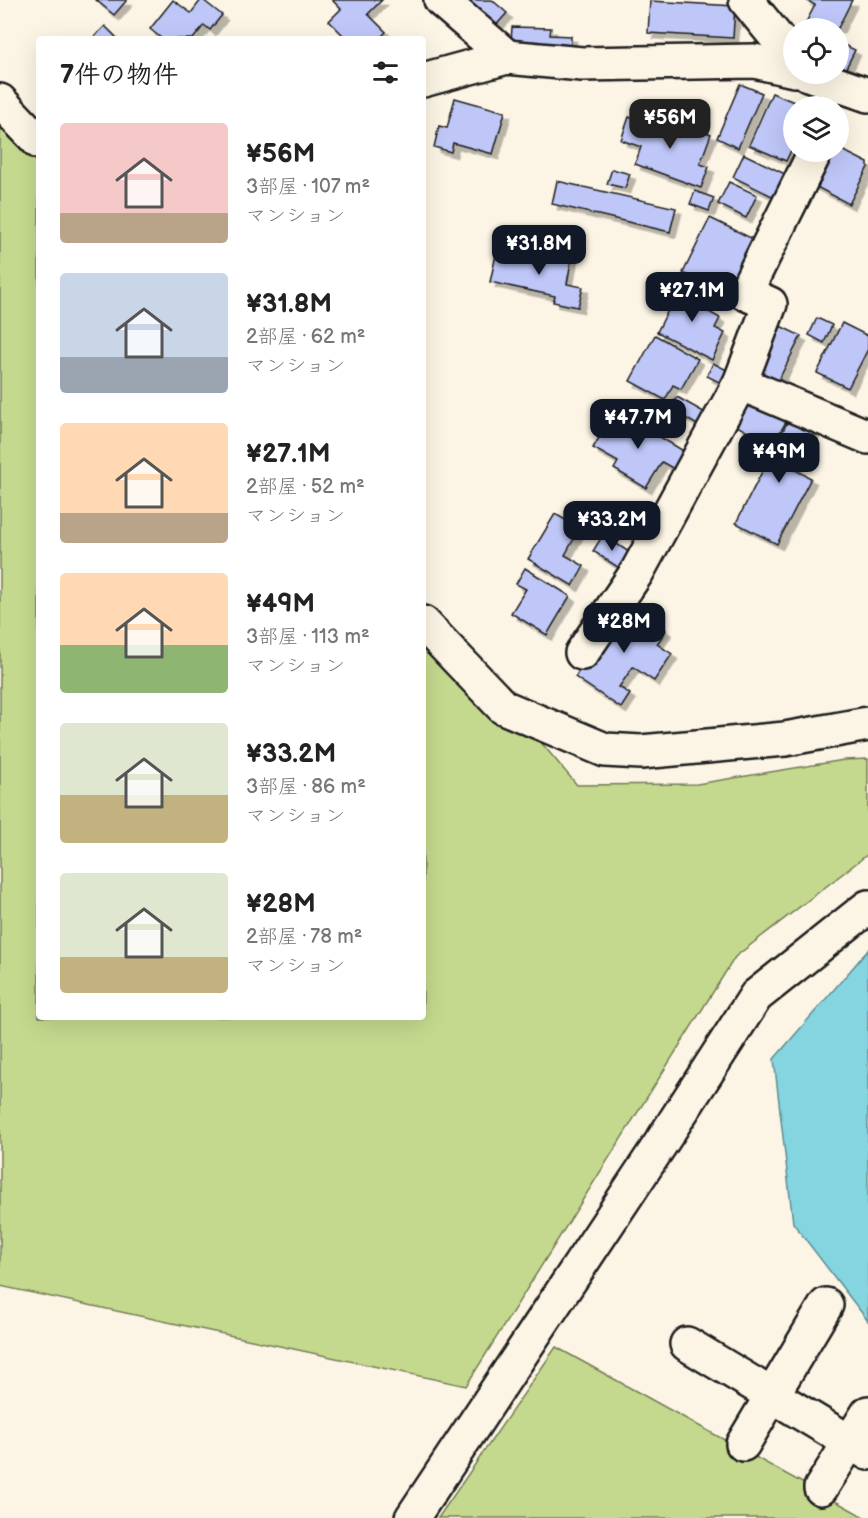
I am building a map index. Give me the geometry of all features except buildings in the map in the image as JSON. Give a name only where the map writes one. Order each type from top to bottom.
[{"type":"street","points":[[441,0],[507,57]]},
{"type":"street","points":[[748,1],[783,44]]},
{"type":"street","points":[[426,79],[507,57],[582,64],[754,61],[783,68]]},
{"type":"street","points":[[827,84],[851,97]]},
{"type":"street","points":[[0,101],[36,139]]},
{"type":"street","points":[[582,653],[637,572],[740,383],[770,304],[745,293],[811,162]]},
{"type":"street","points":[[740,383],[868,437]]},
{"type":"street","points":[[426,626],[503,707],[605,750],[641,752],[785,739],[868,724]]},
{"type":"street","points":[[411,1518],[756,996],[868,907]]},
{"type":"street","points":[[743,1444],[826,1305]]},
{"type":"street","points":[[687,1344],[859,1448]]},
{"type":"street","points":[[821,1488],[859,1448],[868,1413]]},
{"type":"green space","points":[[0,124],[36,160],[36,1020],[426,1020],[426,607],[577,785],[697,784],[844,760],[868,759],[868,854],[735,957],[466,1386],[0,1286]]},
{"type":"green space","points":[[556,1347],[866,1518],[438,1518]]},
{"type":"water","points":[[868,950],[868,1321],[793,1223],[774,1059]]}]
